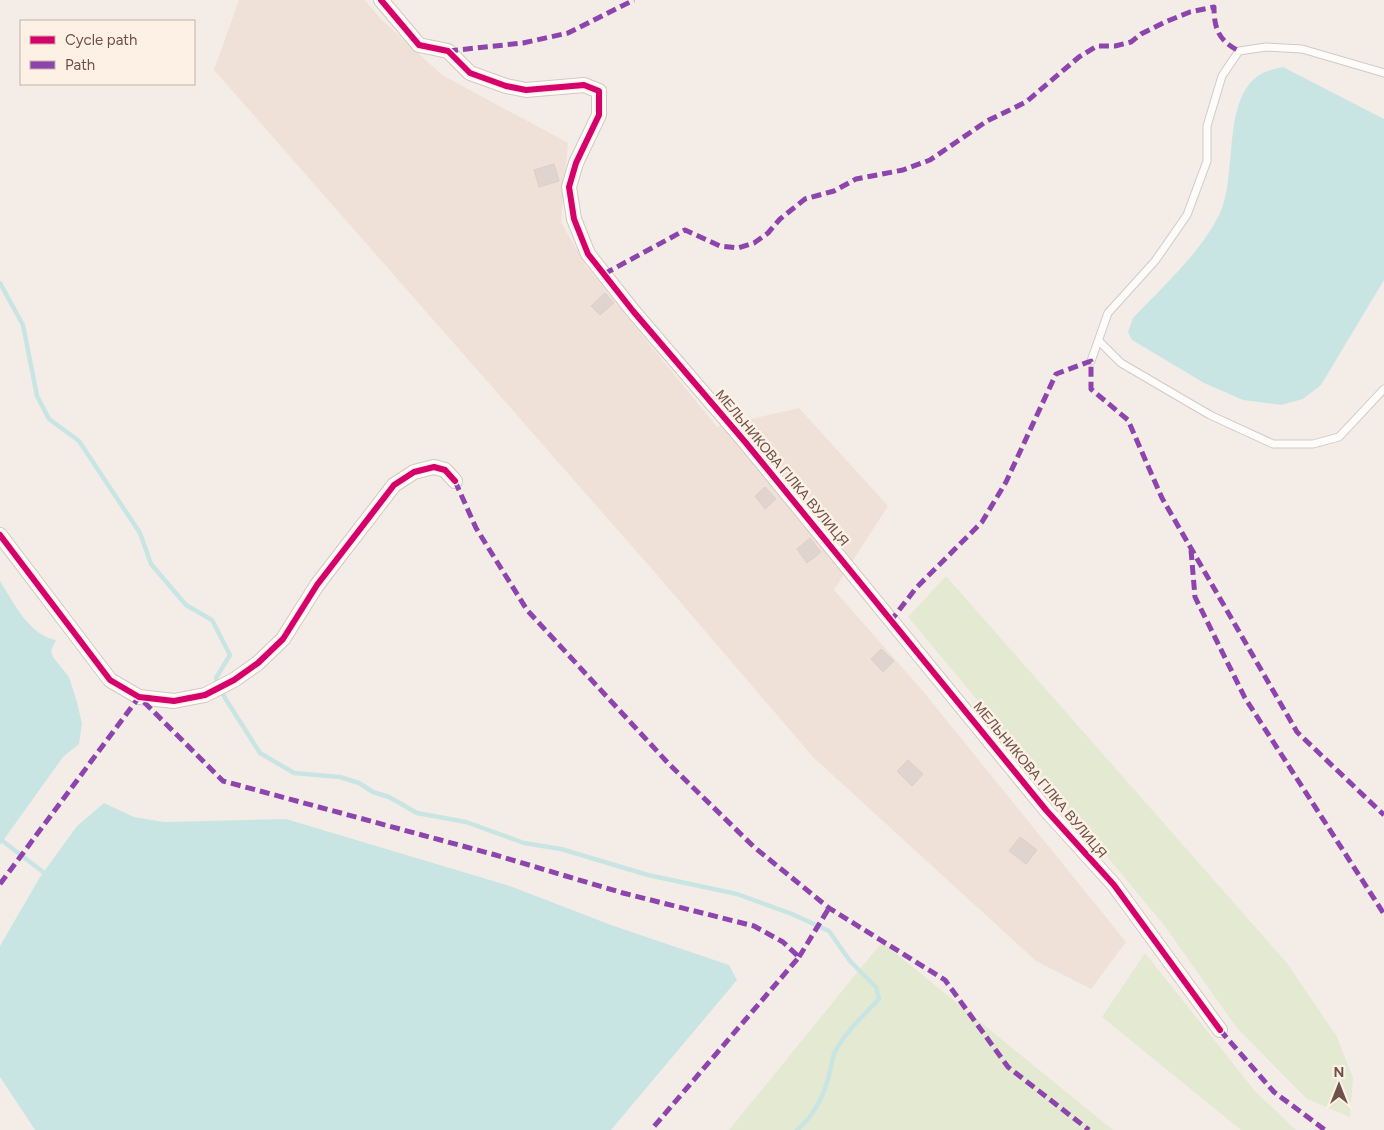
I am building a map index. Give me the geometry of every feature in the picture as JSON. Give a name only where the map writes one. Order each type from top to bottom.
[{"type":"street","name":"МЕЛЬНИКОВА ГІЛКА ВУЛИЦЯ","points":[[381,0],[419,45],[448,51],[470,73],[506,86],[526,90],[584,85],[599,91],[599,115],[576,163],[569,187],[574,219],[588,254],[633,311],[746,443],[890,622],[1046,810],[1114,885],[1220,1030]]},
{"type":"street","points":[[0,535],[110,680],[139,697],[174,701],[205,695],[234,680],[258,663],[283,639],[317,585],[394,485],[414,472],[434,467],[445,470],[455,482]]},
{"type":"lane","points":[[1091,361],[1108,313],[1155,261],[1187,215],[1207,161],[1207,126],[1222,76],[1239,51],[1266,47],[1302,50],[1384,73]]},
{"type":"lane","points":[[1099,342],[1121,363],[1210,415],[1273,444],[1313,444],[1339,437],[1384,389]]},
{"type":"shaded area","points":[[239,0],[365,0],[380,18],[442,75],[568,143],[561,222],[586,266],[717,427],[799,408],[888,506],[834,590],[922,690],[1126,942],[1091,989],[1036,961],[813,757],[658,576],[214,70]]},
{"type":"green space","points":[[946,576],[1287,963],[1337,1037],[1353,1078],[1350,1117],[1307,1099],[1237,1028],[1164,925],[908,617]]},
{"type":"green space","points":[[882,942],[1113,1130],[729,1130]]},
{"type":"green space","points":[[1145,953],[1255,1091],[1296,1130],[1241,1130],[1102,1017]]},
{"type":"water","points":[[1283,67],[1384,119],[1384,280],[1321,385],[1303,399],[1281,405],[1243,400],[1204,383],[1132,340],[1128,332],[1133,318],[1192,256],[1220,213],[1228,179],[1235,118],[1240,100],[1248,85],[1261,74]]},
{"type":"water","points":[[0,581],[30,625],[46,637],[56,640],[51,651],[53,657],[69,677],[82,724],[79,744],[63,757],[0,845]]},
{"type":"water","points":[[104,803],[134,817],[164,822],[286,819],[510,886],[611,925],[729,965],[737,980],[611,1130],[35,1130],[0,1077],[0,946],[40,877],[77,826]]},
{"type":"building","points":[[554,164],[559,181],[539,187],[534,170]]},
{"type":"building","points":[[605,293],[614,303],[600,315],[591,306]]},
{"type":"building","points":[[765,487],[776,499],[765,509],[755,496]]},
{"type":"building","points":[[810,538],[821,552],[807,563],[797,549]]},
{"type":"building","points":[[881,649],[894,661],[883,672],[871,659]]},
{"type":"building","points":[[908,760],[923,774],[912,786],[897,771]]},
{"type":"building","points":[[1020,837],[1037,850],[1026,864],[1009,851]]},
{"type":"waterway","points":[[0,283],[23,325],[37,396],[49,419],[79,441],[140,533],[151,564],[186,605],[212,620],[230,655],[216,678],[225,698],[260,753],[294,773],[340,777],[359,783],[373,792],[389,797],[417,813],[466,822],[524,843],[561,849],[648,875],[737,894],[792,914],[829,931],[850,961],[876,987],[879,999],[855,1024],[839,1045],[834,1054],[822,1095],[814,1111],[797,1130]]},
{"type":"waterway","points":[[0,839],[47,875]]},
{"type":"marked path","points":[[448,51],[523,43],[568,33],[634,0]]},
{"type":"marked path","points":[[604,274],[685,230],[720,246],[738,248],[754,243],[768,233],[780,219],[805,199],[834,191],[856,179],[903,170],[930,160],[987,121],[1026,102],[1079,57],[1097,46],[1115,46],[1131,42],[1141,34],[1190,12],[1214,7],[1215,22],[1219,34],[1227,43],[1239,51]]},
{"type":"marked path","points":[[890,622],[916,588],[982,522],[1006,482],[1056,374],[1091,361],[1091,389],[1128,420],[1162,498],[1297,732],[1384,815]]},
{"type":"marked path","points":[[455,481],[476,528],[527,610],[668,763],[754,847],[829,908],[945,980],[1008,1067],[1089,1130]]},
{"type":"marked path","points":[[1191,550],[1195,597],[1245,698],[1384,914]]},
{"type":"marked path","points":[[0,884],[139,697],[223,781],[492,854],[623,893],[754,926],[783,942],[799,957],[651,1130]]},
{"type":"marked path","points":[[799,957],[829,908]]},
{"type":"marked path","points":[[1220,1030],[1274,1092],[1325,1130]]},
{"type":"cycle path","points":[[381,0],[419,45],[448,51],[470,73],[506,86],[526,90],[584,85],[599,91],[599,115],[576,163],[569,187],[574,219],[588,254],[633,311],[746,443],[1046,810],[1114,885],[1220,1030]]},
{"type":"cycle path","points":[[0,535],[110,680],[139,697],[174,701],[205,695],[234,680],[258,663],[283,639],[317,585],[394,485],[414,472],[434,467],[445,470],[455,481]]}]
